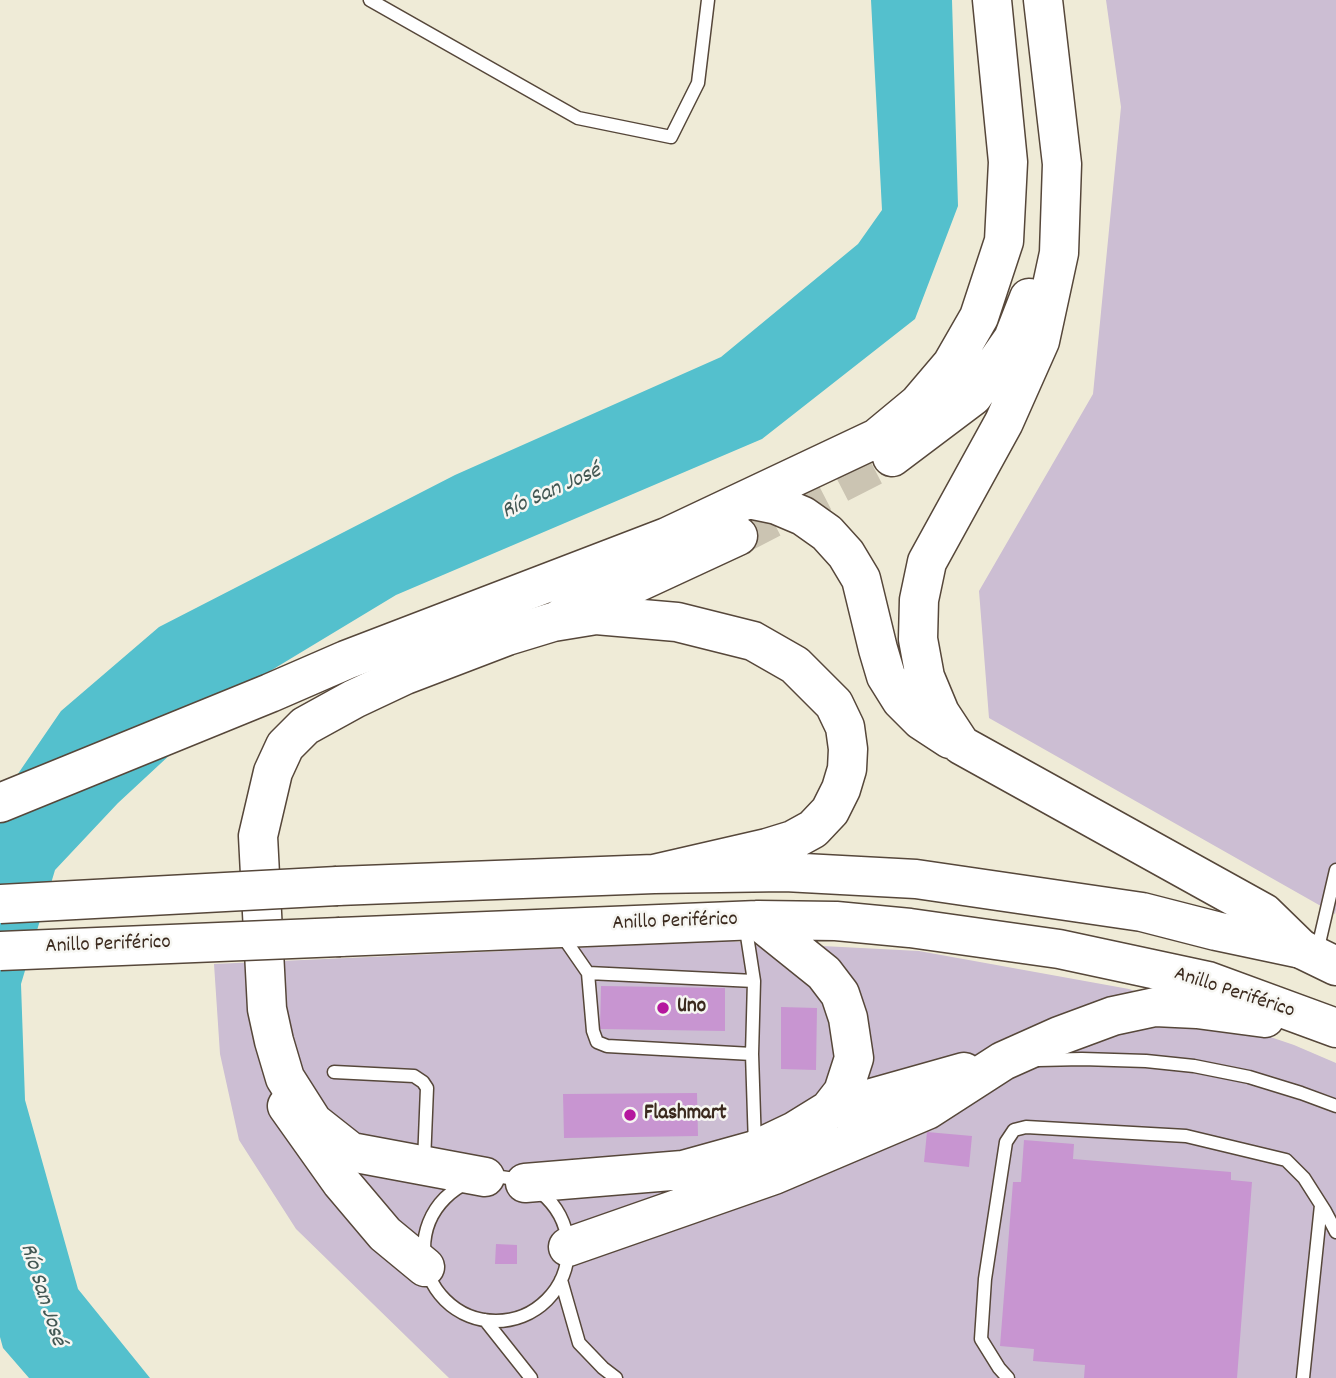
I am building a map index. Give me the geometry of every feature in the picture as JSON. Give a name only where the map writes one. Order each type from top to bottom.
[{"type":"main road","points":[[0,803],[346,660],[667,537],[877,438],[918,404],[952,363],[979,317],[1004,241],[1008,162],[992,0]]},
{"type":"main road","points":[[961,746],[940,713],[925,677],[918,639],[919,600],[927,562],[1004,422],[1040,341],[1059,253],[1062,164],[1043,0]]},
{"type":"main road","points":[[892,457],[973,396],[1013,339],[1041,267],[1062,164]]},
{"type":"main road","points":[[748,499],[777,505],[803,516],[827,533],[846,554],[861,579],[886,676],[901,700],[921,720],[961,746],[1323,944]]},
{"type":"main road","points":[[553,622],[738,536]]},
{"type":"main road","points":[[485,1177],[351,1152],[313,1122],[285,1078],[267,1009],[258,836],[273,772],[285,746],[305,726],[405,675],[507,636],[553,622],[596,615],[677,622],[753,641],[796,666],[834,704],[845,727],[848,749],[847,769],[841,789],[830,811],[813,829],[793,840],[654,874]]},
{"type":"main road","points":[[346,660],[280,729],[261,758],[251,784],[242,833],[250,1008],[270,1079],[298,1124],[341,1182],[385,1234],[425,1267]]},
{"type":"main road","points":[[0,904],[337,886],[785,872],[916,879],[1142,912],[1216,932],[1323,944]]},
{"type":"main road","points":[[751,920],[824,973],[840,994],[848,1018],[854,1058],[843,1092],[829,1110]]},
{"type":"main road","name":"Anillo Periférico","points":[[0,951],[751,920],[836,921],[910,928],[1059,949],[1208,981],[1334,1027]]},
{"type":"main road","points":[[525,1183],[683,1170],[755,1150],[795,1131],[829,1110],[1003,1061],[1113,1016],[1156,1007],[1196,1009],[1334,1027]]},
{"type":"main road","points":[[564,1264],[927,1110],[1003,1061]]},
{"type":"lane","points":[[370,0],[578,118],[671,137],[698,83],[708,0]]},
{"type":"lane","points":[[1323,944],[1336,870]]},
{"type":"lane","points":[[751,920],[755,1150]]},
{"type":"lane","points":[[557,928],[587,973],[593,1031],[597,1042],[607,1046],[752,1054]]},
{"type":"lane","points":[[587,973],[754,981]]},
{"type":"lane","points":[[1003,1061],[1082,1059],[1194,1066],[1250,1077],[1336,1106]]},
{"type":"lane","points":[[334,1072],[414,1076],[423,1082],[427,1088],[424,1166]]},
{"type":"lane","points":[[1008,1378],[981,1339],[985,1279],[1006,1143],[1014,1130],[1026,1127],[1186,1136],[1286,1160],[1304,1178],[1336,1233]]},
{"type":"lane","points":[[564,1264],[547,1300],[528,1313],[506,1320],[485,1320],[464,1313],[447,1302],[434,1286],[425,1267],[423,1242],[429,1219],[443,1199],[462,1185],[485,1177],[506,1177],[525,1183],[543,1194],[556,1209],[565,1227],[564,1264],[579,1343],[616,1378]]},
{"type":"lane","points":[[1303,1378],[1321,1205]]},
{"type":"lane","points":[[485,1320],[531,1378]]},
{"type":"shaded area","points":[[1106,0],[1336,0],[1335,914],[989,718],[979,591],[1093,394],[1121,107]]},
{"type":"shaded area","points":[[726,941],[919,951],[1129,989],[1294,1045],[1336,1063],[1336,1378],[449,1378],[296,1229],[239,1140],[220,1054],[214,964]]},
{"type":"water","name":"Río San José","points":[[871,0],[952,0],[958,206],[915,319],[762,439],[396,595],[242,688],[118,803],[55,870],[21,984],[25,1100],[78,1289],[150,1378],[29,1378],[3,1348],[0,1337],[0,800],[61,711],[159,627],[455,475],[721,357],[858,244],[882,210]]},
{"type":"building","name":"Uno","points":[[601,986],[725,988],[725,1031],[600,1029]]},
{"type":"building","points":[[781,1007],[817,1008],[816,1070],[781,1069]]},
{"type":"building","name":"Flashmart","points":[[697,1093],[698,1136],[564,1138],[563,1094]]},
{"type":"building","points":[[927,1132],[972,1136],[969,1167],[924,1162]]},
{"type":"building","points":[[1024,1140],[1074,1144],[1073,1159],[1231,1172],[1231,1180],[1252,1182],[1237,1378],[1084,1378],[1085,1365],[1033,1361],[1034,1349],[1000,1346],[1013,1182],[1021,1182]]},
{"type":"building","points":[[496,1244],[517,1245],[517,1264],[495,1264]]},
{"type":"tunnel","points":[[738,536],[892,457]]},
{"type":"place","name":"Uno","points":[[663,1008]]},
{"type":"place","name":"Flashmart","points":[[630,1115]]}]
